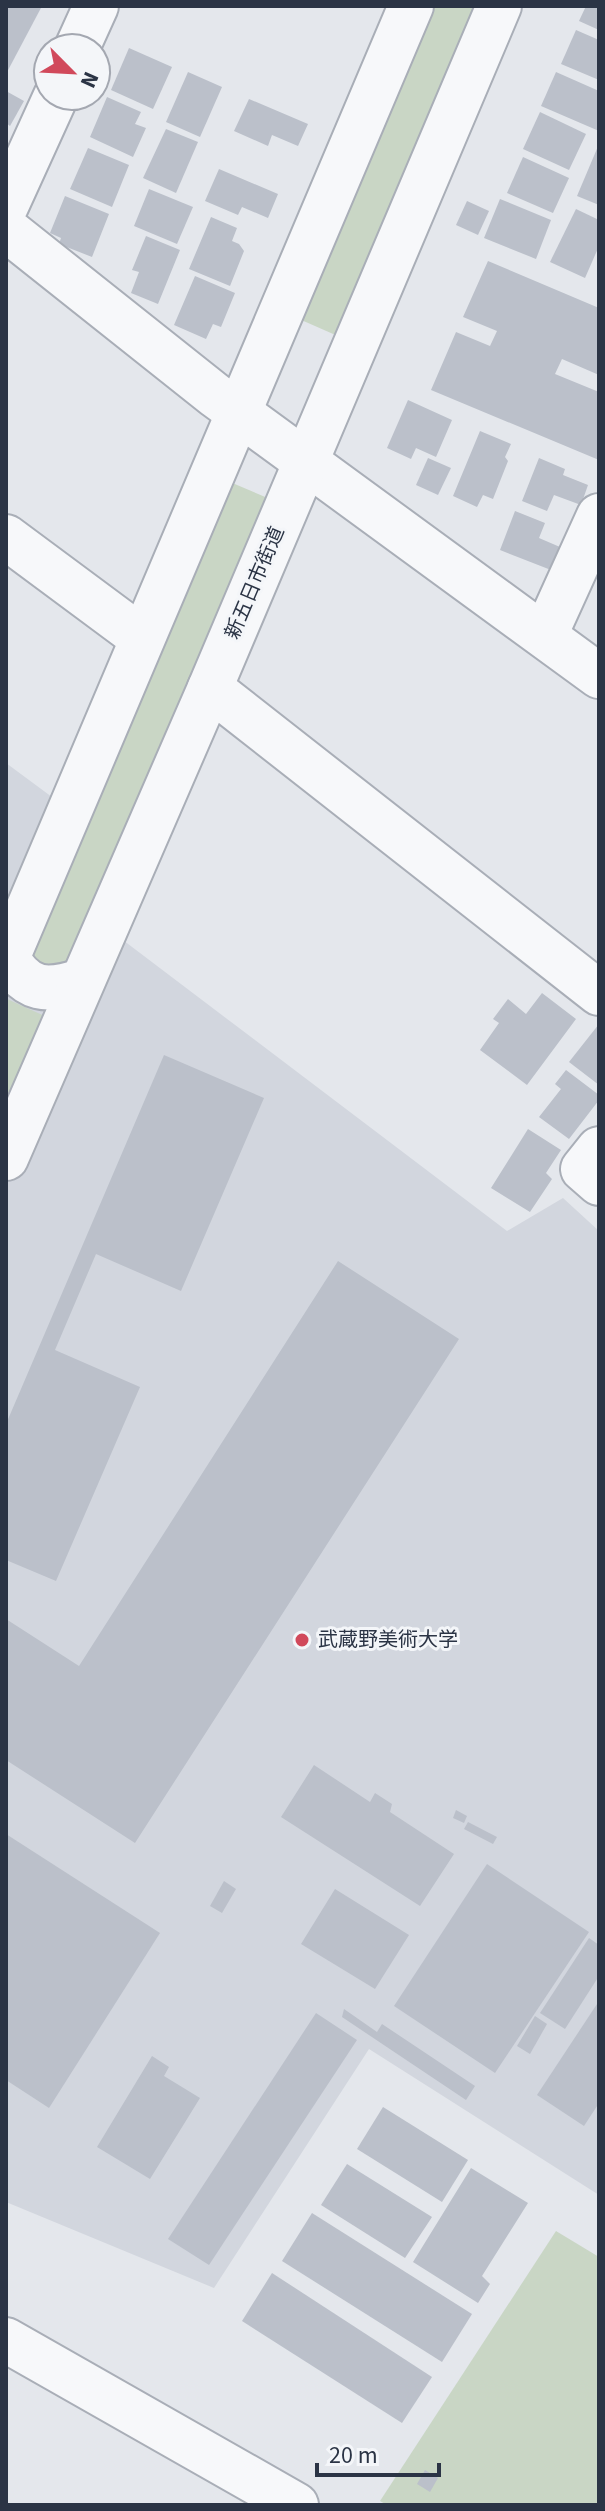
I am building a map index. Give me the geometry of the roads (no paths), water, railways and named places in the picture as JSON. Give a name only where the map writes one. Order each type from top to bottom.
[{"type":"street","points":[[84,32],[96,6]]},
{"type":"street","points":[[82,981],[51,989],[32,984],[19,976],[7,960],[411,6]]},
{"type":"street","name":"新五日市街道","points":[[6,1158],[210,688],[499,6]]},
{"type":"street","points":[[6,206],[49,112]]},
{"type":"street","points":[[6,229],[237,412],[599,676]]},
{"type":"street","points":[[545,635],[599,516]]},
{"type":"street","points":[[6,537],[142,638]]},
{"type":"street","points":[[210,688],[599,993]]},
{"type":"street","points":[[599,1149],[583,1169],[599,1183]]},
{"type":"street","points":[[6,2340],[296,2505]]},
{"type":"place","name":"武蔵野美術大学","points":[[302,1640]]}]
